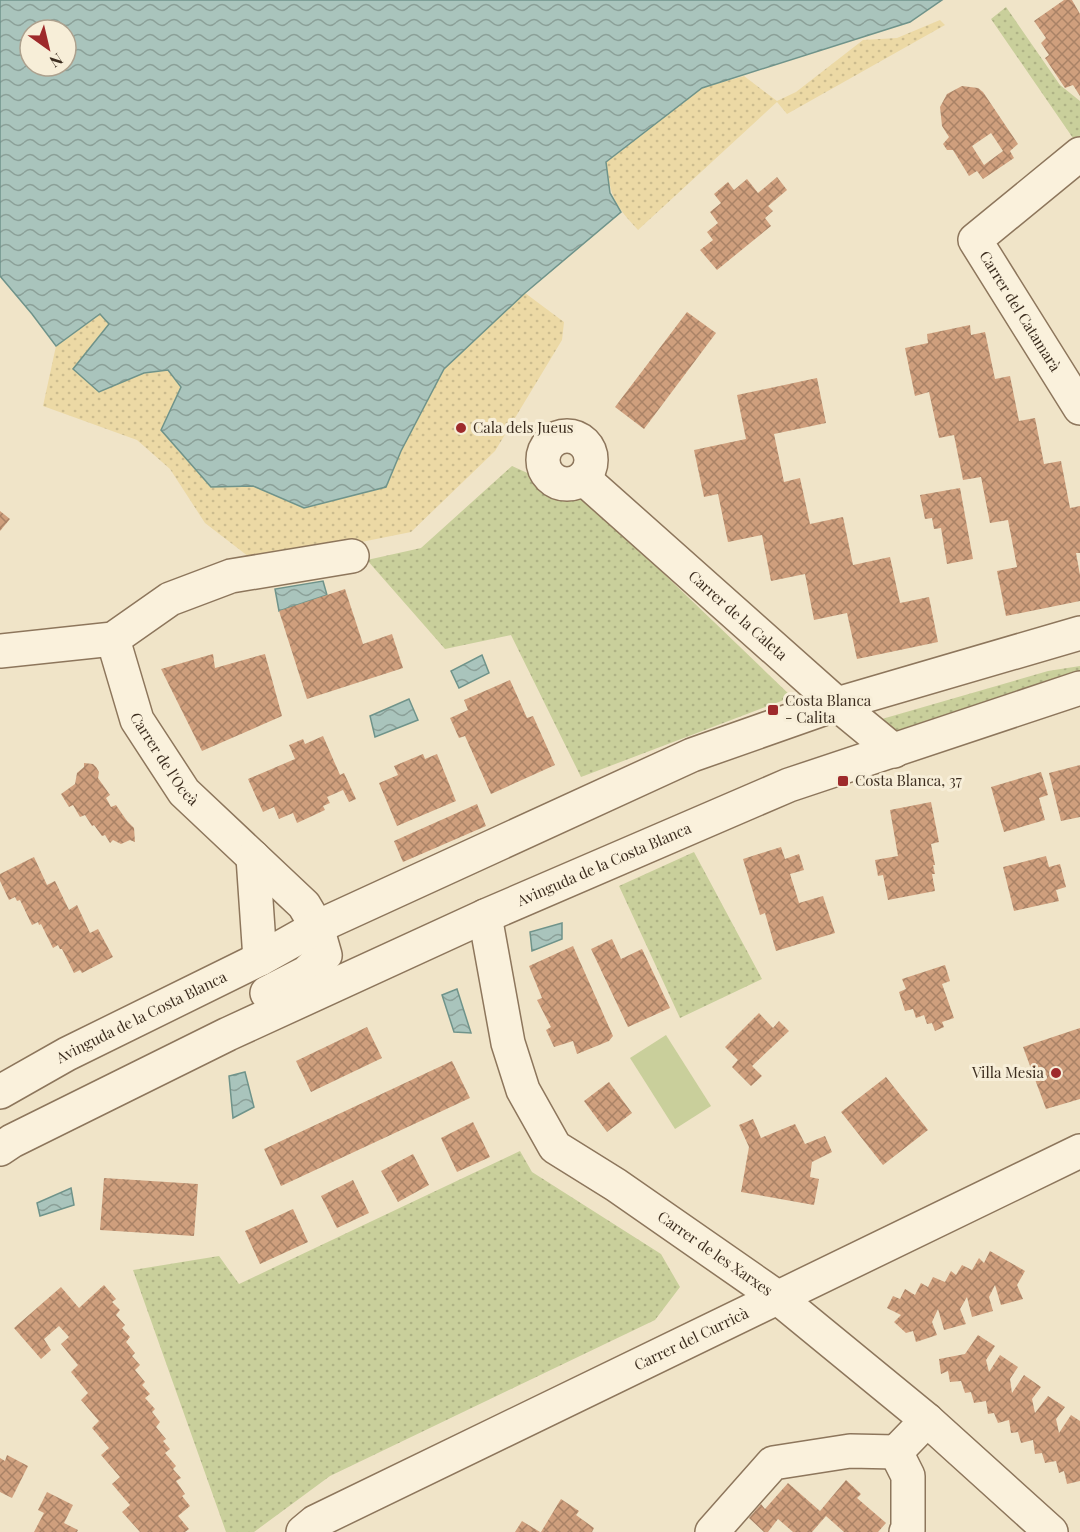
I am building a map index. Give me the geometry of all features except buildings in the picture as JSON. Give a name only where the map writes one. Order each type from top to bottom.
[{"type":"street","name":"Carrer del Catamarà","points":[[1080,154],[975,240],[1080,408]]},
{"type":"street","name":"Carrer de la Caleta","points":[[583,478],[837,704],[894,751]]},
{"type":"street","points":[[0,651],[113,639],[170,599],[231,576],[352,556]]},
{"type":"street","name":"Avinguda de la Costa Blanca","points":[[0,1092],[66,1054],[260,959],[317,927],[692,755],[837,704],[1080,633]]},
{"type":"street","name":"Carrer de l'Oceà","points":[[113,639],[137,720],[184,792],[304,905],[317,927]]},
{"type":"street","name":"Avinguda de la Costa Blanca","points":[[0,1149],[228,1034],[485,916],[789,786],[1080,688]]},
{"type":"street","points":[[253,857],[260,959]]},
{"type":"street","name":"Carrer de les Xarxes","points":[[485,916],[508,1043],[523,1090],[555,1147],[616,1185],[777,1298],[927,1420],[1051,1532]]},
{"type":"street","points":[[141,1077],[160,1046],[306,973],[325,955],[317,927]]},
{"type":"street","name":"Carrer del Curricà","points":[[303,1532],[315,1522],[1080,1151]]},
{"type":"street","points":[[712,1532],[773,1463],[850,1451],[896,1452],[927,1420]]},
{"type":"street","points":[[896,1452],[908,1476],[908,1530],[906,1532]]},
{"type":"green space","points":[[1006,7],[1060,85],[1080,101],[1080,137],[1075,141],[991,19]]},
{"type":"green space","points":[[512,466],[587,500],[792,697],[581,777],[511,635],[445,649],[367,560],[421,548]]},
{"type":"green space","points":[[1080,666],[1080,683],[891,734],[875,721],[1048,671]]},
{"type":"green space","points":[[694,852],[762,979],[680,1018],[619,886]]},
{"type":"green space","points":[[666,1035],[711,1106],[675,1129],[630,1058]]},
{"type":"green space","points":[[520,1151],[532,1172],[661,1254],[680,1287],[655,1320],[330,1476],[254,1532],[226,1532],[133,1270],[219,1256],[239,1284]]},
{"type":"sand","points":[[940,20],[945,25],[787,114],[777,102],[638,230],[615,200],[606,162],[702,88],[744,76],[777,101],[796,92],[863,40],[897,38]]},
{"type":"sand","name":"Cala dels Jueus","points":[[525,293],[564,322],[562,340],[495,451],[411,532],[257,563],[205,523],[170,469],[137,440],[43,406],[56,346],[101,314],[110,324],[74,369],[99,392],[144,373],[168,370],[181,387],[211,487],[253,486],[304,508],[386,487],[401,451],[444,369]]},
{"type":"water","points":[[0,0],[942,0],[910,22],[702,88],[606,162],[610,193],[621,212],[525,293],[444,369],[401,451],[386,487],[304,508],[253,486],[211,487],[161,430],[181,387],[168,370],[144,373],[99,392],[73,369],[109,324],[100,314],[56,346],[0,276]]},
{"type":"water","points":[[323,581],[327,595],[279,611],[275,589]]},
{"type":"water","points":[[482,655],[489,673],[459,688],[451,671]]},
{"type":"water","points":[[409,699],[418,720],[375,737],[370,716]]},
{"type":"water","points":[[562,923],[562,939],[532,951],[530,932]]},
{"type":"water","points":[[457,989],[471,1033],[454,1032],[442,995]]},
{"type":"water","points":[[245,1072],[254,1107],[233,1118],[229,1076]]},
{"type":"water","points":[[71,1188],[74,1205],[40,1216],[37,1203]]},
{"type":"place","name":"Cala dels Jueus","points":[[461,428]]},
{"type":"place","name":"Costa Blanca - Calita","points":[[773,710]]},
{"type":"place","name":"Costa Blanca, 37","points":[[843,781]]},
{"type":"place","name":"Villa Mesia","points":[[1056,1073]]}]
